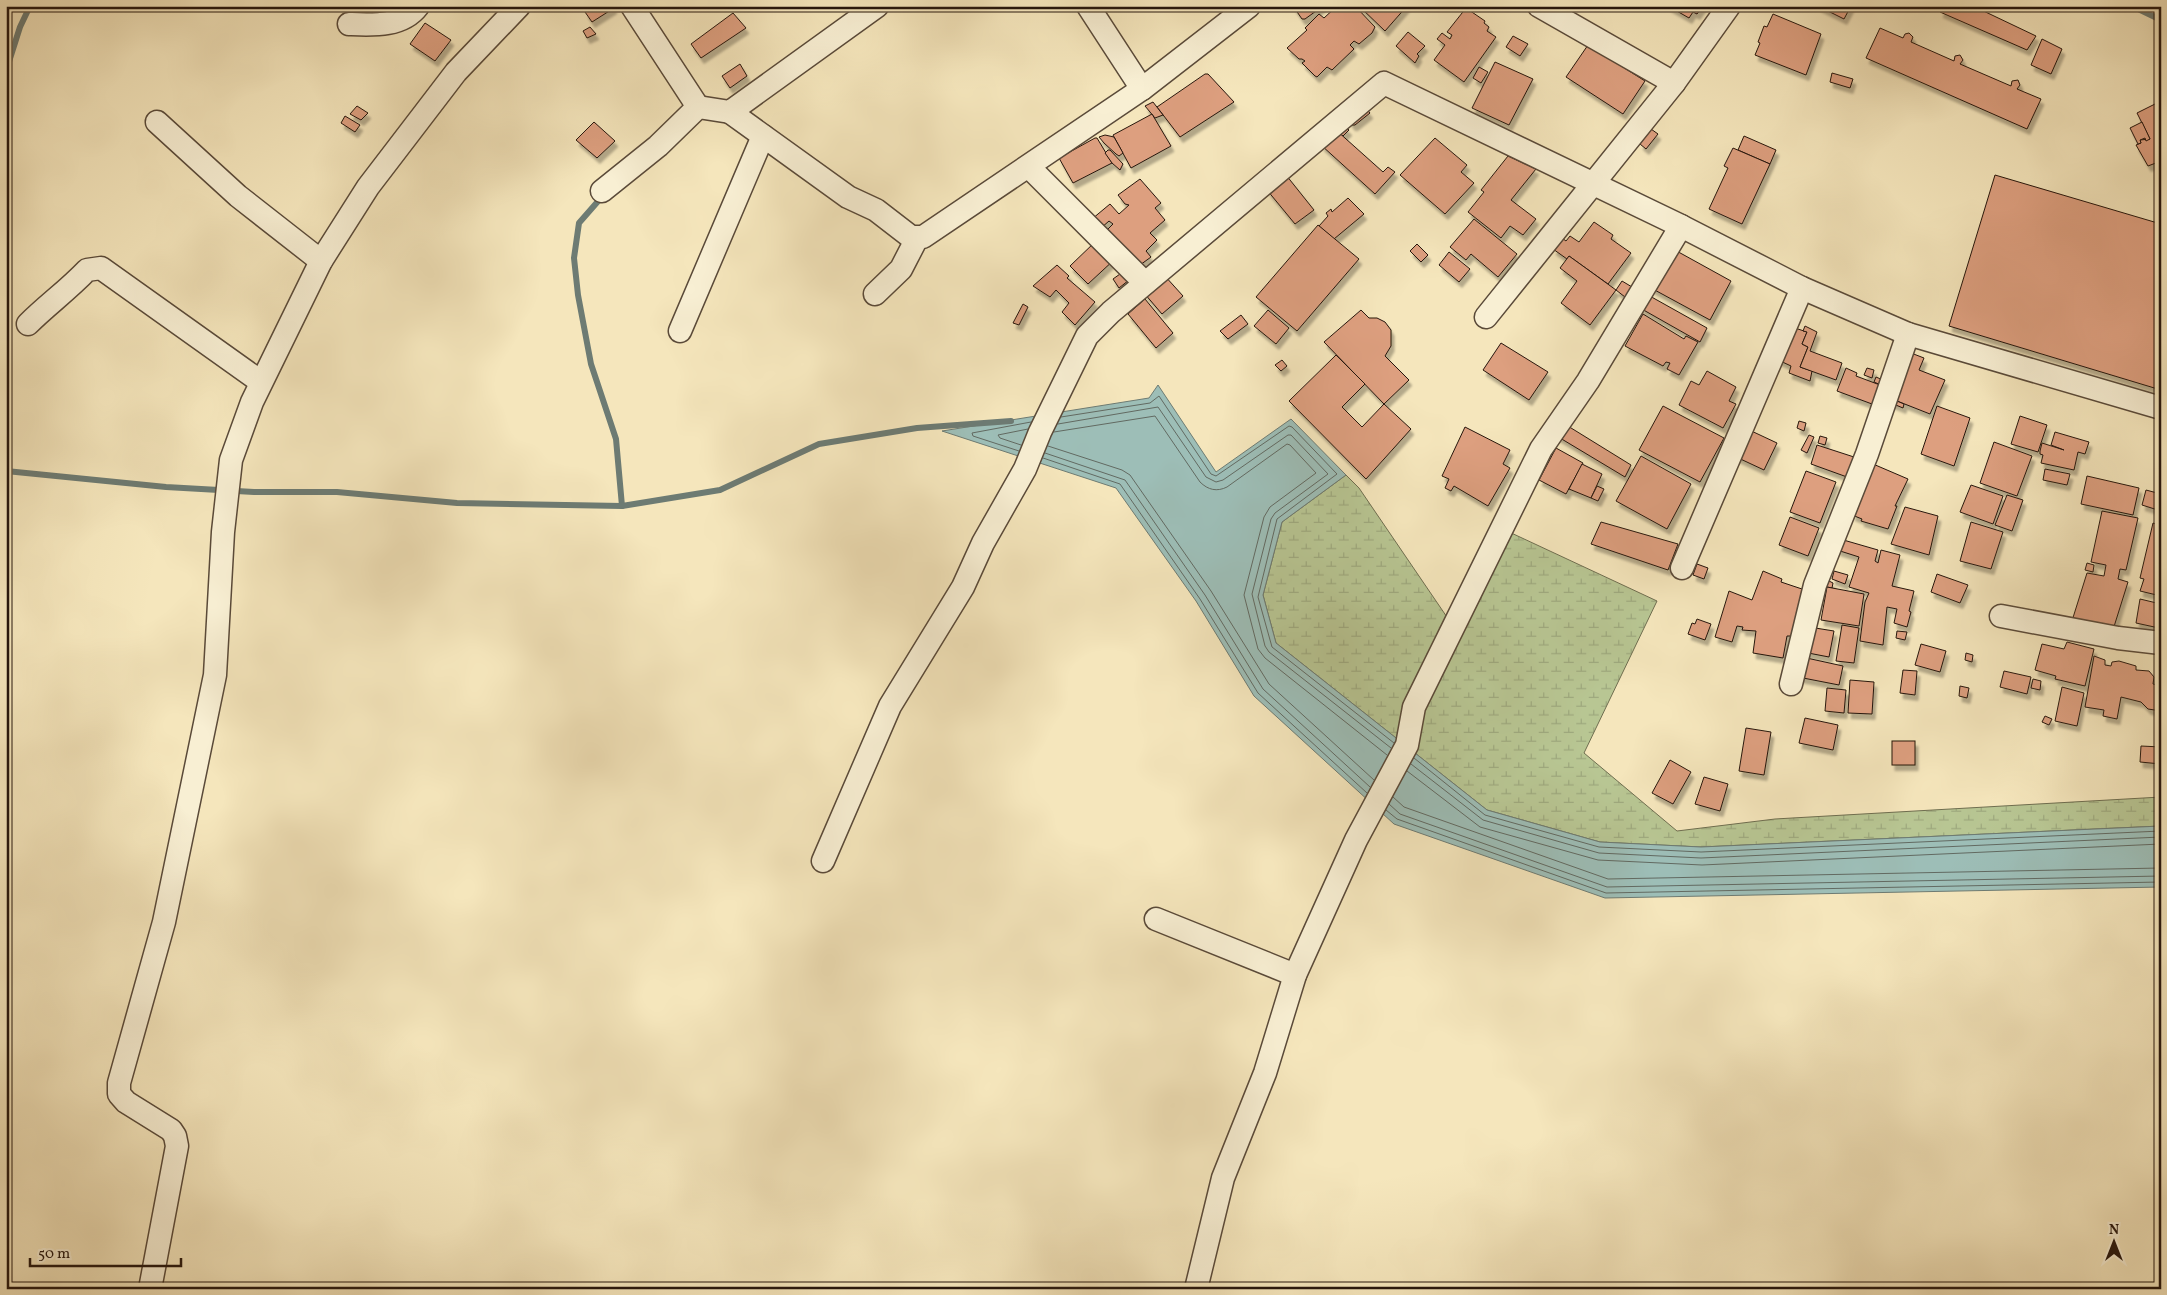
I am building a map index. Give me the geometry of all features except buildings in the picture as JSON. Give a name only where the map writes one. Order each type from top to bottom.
[{"type":"street","points":[[349,24],[377,25],[394,22],[411,15],[418,6]]},
{"type":"street","points":[[156,1288],[178,1146],[176,1136],[171,1130],[126,1102],[119,1094],[119,1083],[164,922],[215,675],[223,532],[231,460],[262,382],[321,261],[368,187],[456,72],[519,6]]},
{"type":"street","points":[[632,6],[698,107],[730,112],[848,197],[876,210],[911,237],[917,238],[924,237],[961,214],[1142,89],[1249,6]]},
{"type":"street","points":[[730,112],[847,14],[876,6]]},
{"type":"street","points":[[1088,6],[1142,89]]},
{"type":"street","points":[[1539,6],[1674,83]]},
{"type":"street","points":[[1486,317],[1674,83],[1729,6]]},
{"type":"street","points":[[823,861],[890,706],[963,587],[983,543],[1024,469],[1087,336],[1111,312],[1145,283],[1384,83],[1682,226],[1802,288],[1908,334],[2161,408]]},
{"type":"street","points":[[602,191],[658,146],[698,107]]},
{"type":"street","points":[[157,122],[238,196],[321,261]]},
{"type":"street","points":[[680,331],[763,136]]},
{"type":"street","points":[[1029,167],[1145,283]]},
{"type":"street","points":[[1196,1289],[1223,1178],[1240,1132],[1266,1073],[1295,975],[1356,840],[1407,745],[1414,707],[1541,449],[1588,381],[1682,226]]},
{"type":"street","points":[[875,294],[901,269],[917,238]]},
{"type":"street","points":[[28,324],[44,308],[64,294],[87,270],[101,268],[262,382]]},
{"type":"street","points":[[1682,568],[1802,288]]},
{"type":"street","points":[[1791,684],[1815,585],[1867,454],[1908,334]]},
{"type":"street","points":[[2001,616],[2118,638],[2161,643]]},
{"type":"street","points":[[1156,919],[1295,975]]},
{"type":"green space","points":[[1346,475],[1359,488],[1451,623],[1507,531],[1657,601],[1584,753],[1677,831],[1775,819],[2161,797],[2161,826],[1701,847],[1600,842],[1487,810],[1276,643],[1263,595],[1282,522]]},
{"type":"water","points":[[1158,385],[1216,472],[1291,419],[1346,475],[1282,522],[1263,595],[1276,643],[1487,810],[1600,842],[1701,847],[2161,826],[2161,887],[1605,898],[1394,824],[1254,696],[1196,601],[1116,488],[942,431],[1149,398]]},
{"type":"waterway","points":[[6,71],[20,27],[30,6]]},
{"type":"waterway","points":[[2132,6],[2161,20]]},
{"type":"waterway","points":[[600,199],[579,223],[574,258],[578,295],[591,364],[616,439],[622,506]]},
{"type":"waterway","points":[[6,471],[166,487],[254,492],[337,492],[457,503],[622,506],[720,490],[819,444],[917,428],[1011,421]]}]
